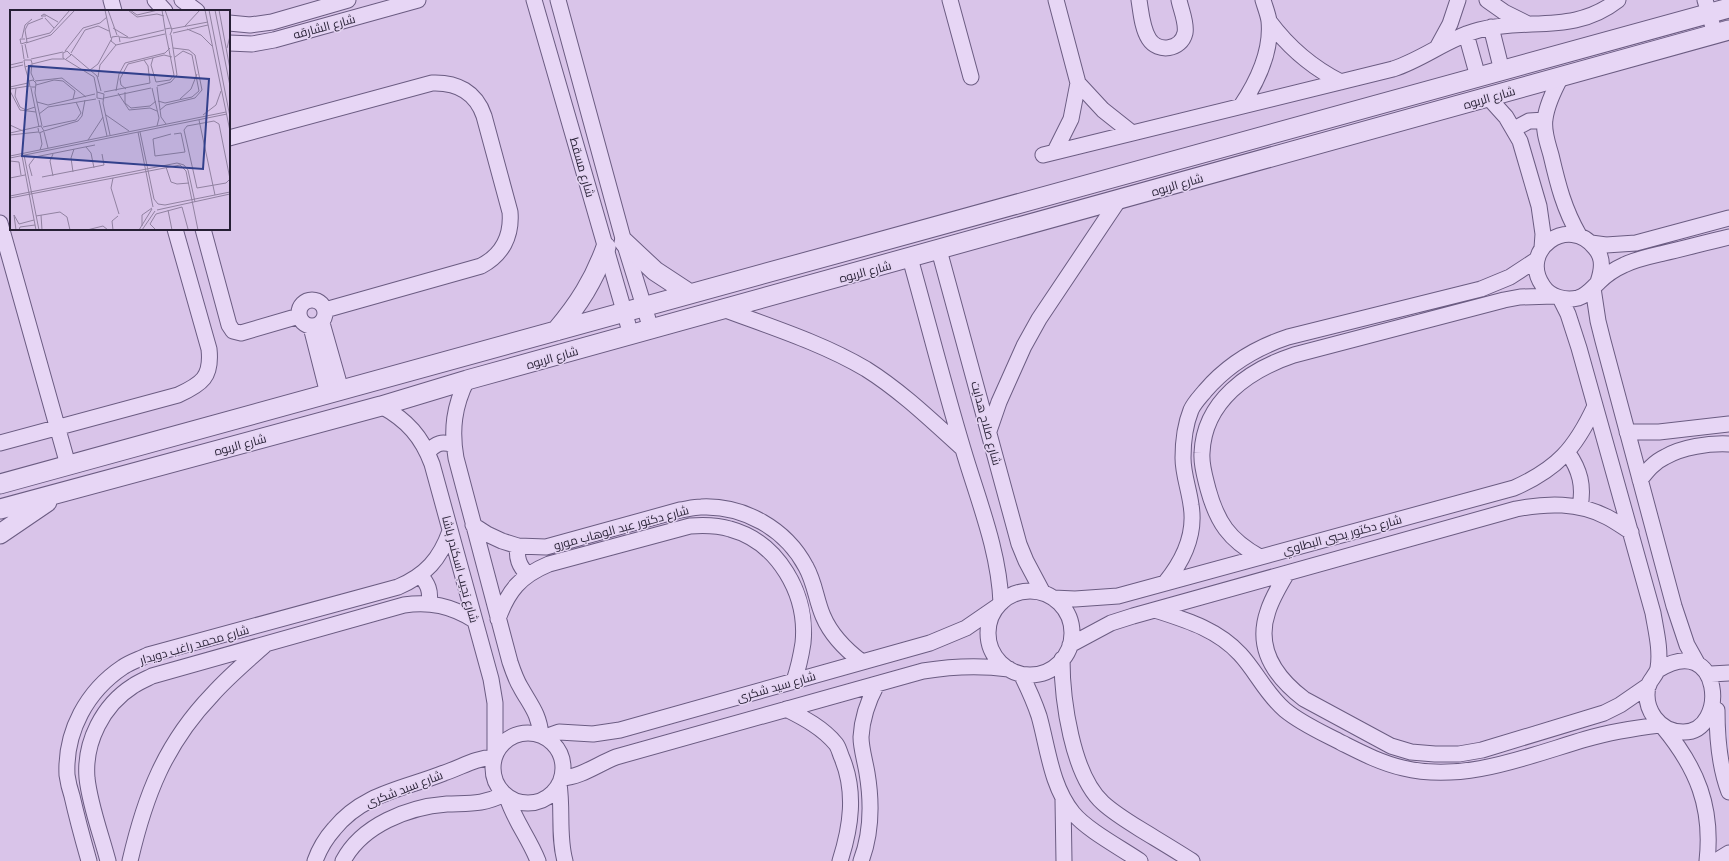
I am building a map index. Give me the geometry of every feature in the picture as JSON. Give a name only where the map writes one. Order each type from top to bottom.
[{"type":"street","points":[[111,0],[114,10]]},
{"type":"street","points":[[155,0],[164,10]]},
{"type":"street","points":[[182,0],[196,10]]},
{"type":"street","name":"شارع الشارقه","points":[[230,24],[250,25],[272,22],[348,0]]},
{"type":"street","name":"شارع الشارقه","points":[[230,43],[252,44],[274,40],[418,0]]},
{"type":"street","name":"شارع مسقط","points":[[534,0],[615,244],[644,306],[651,329]]},
{"type":"street","name":"شارع مسقط","points":[[558,0],[615,244],[624,312],[631,335]]},
{"type":"street","points":[[950,0],[971,77]]},
{"type":"street","points":[[1056,0],[1078,83],[1071,119],[1049,153],[1342,82],[1409,64],[1438,46],[1466,34],[1491,27],[1528,24],[1546,25],[1580,19],[1596,13],[1618,0]]},
{"type":"street","points":[[1139,0],[1148,39],[1153,44],[1165,48],[1177,44],[1185,33],[1179,0]]},
{"type":"street","points":[[1241,106],[1256,80],[1266,51],[1269,21],[1263,0]]},
{"type":"street","points":[[1438,46],[1450,24],[1458,0]]},
{"type":"street","points":[[1487,0],[1504,12],[1528,24]]},
{"type":"street","points":[[1707,7],[1722,32]]},
{"type":"street","name":"شارع الربوه","points":[[0,484],[1502,71],[1707,7],[1729,8]]},
{"type":"street","points":[[1269,21],[1289,46],[1301,57],[1323,72],[1342,82]]},
{"type":"street","points":[[1491,27],[1502,71]]},
{"type":"street","name":"شارع الربوه","points":[[0,509],[381,406],[467,380],[1118,201],[1722,32]]},
{"type":"street","points":[[1466,34],[1478,77]]},
{"type":"street","points":[[1561,77],[1554,91],[1545,120],[1546,134],[1561,197],[1585,239],[1598,251],[1601,261],[1601,272],[1596,285],[1600,328],[1674,606],[1687,645],[1697,663],[1711,674],[1719,689],[1721,705],[1717,736],[1721,761],[1729,792]]},
{"type":"street","points":[[230,138],[432,83],[450,84],[460,87],[468,92],[478,102],[484,116],[511,220],[508,236],[500,251],[492,260],[481,266],[319,320],[303,323],[299,316],[302,304],[309,300],[320,302],[319,320],[334,392]]},
{"type":"street","points":[[1078,83],[1103,110],[1132,133]]},
{"type":"street","points":[[1410,96],[1416,117]]},
{"type":"street","points":[[1488,97],[1506,117],[1520,141],[1539,206],[1543,234],[1539,254],[1538,278],[1543,286],[1557,297],[1574,330],[1631,532],[1657,632],[1658,670]]},
{"type":"street","points":[[1514,129],[1529,121],[1545,120]]},
{"type":"street","points":[[1196,155],[1203,177]]},
{"type":"street","points":[[989,431],[999,402],[1024,346],[1039,319],[1118,201]]},
{"type":"street","points":[[1165,583],[1183,556],[1189,540],[1192,524],[1192,507],[1183,459],[1183,442],[1186,425],[1192,409],[1206,390],[1226,369],[1240,359],[1271,342],[1288,337],[1481,289],[1510,277],[1539,254],[1549,241],[1558,236],[1569,234],[1606,245],[1636,243],[1729,218]]},
{"type":"street","points":[[0,223],[68,465]]},
{"type":"street","points":[[0,443],[178,395],[194,388],[205,378],[211,363],[209,349],[175,230]]},
{"type":"street","points":[[203,230],[229,325],[233,331],[241,332],[299,316]]},
{"type":"street","points":[[1260,556],[1247,550],[1235,541],[1217,518],[1203,471],[1202,454],[1204,437],[1209,420],[1218,406],[1238,384],[1250,375],[1276,361],[1294,355],[1480,306],[1520,297],[1578,298],[1586,294],[1611,272],[1630,262],[1729,237]]},
{"type":"street","points":[[556,331],[586,292],[615,244],[690,294]]},
{"type":"street","name":"شارع صلاح هدايت","points":[[939,250],[1019,544],[1026,561],[1048,596]]},
{"type":"street","points":[[910,258],[962,448],[996,560],[1000,581],[999,604]]},
{"type":"street","points":[[723,309],[837,354],[865,369],[898,392],[962,448]]},
{"type":"street","name":"شارع نجيب اسكندر باشا","points":[[467,380],[455,411],[453,428],[454,445],[473,525],[515,676],[536,711],[543,736]]},
{"type":"street","name":"شارع نجيب اسكندر باشا","points":[[381,406],[396,414],[409,424],[420,437],[428,452],[492,685],[496,728],[494,756]]},
{"type":"street","name":"شارع دكتور يحيي البطاوي","points":[[1048,596],[1097,598],[1118,596],[1260,556],[1514,488],[1534,479],[1552,467],[1568,453],[1584,431],[1595,406]]},
{"type":"street","points":[[1627,432],[1659,432],[1729,424]]},
{"type":"street","points":[[428,452],[433,446],[439,443],[446,442],[454,445]]},
{"type":"street","points":[[1640,480],[1651,467],[1665,456],[1681,450],[1729,444]]},
{"type":"street","points":[[1568,453],[1579,473],[1582,484],[1580,507]]},
{"type":"street","points":[[0,534],[61,492]]},
{"type":"street","name":"شارع دكتور يحيي البطاوي","points":[[1070,645],[1111,623],[1516,509],[1544,504],[1559,504],[1580,507],[1607,517],[1631,532]]},
{"type":"street","name":"شارع دكتور عبد الوهاب مورو","points":[[473,525],[502,542],[518,546],[546,547],[680,510],[701,507],[722,508],[743,513],[763,522],[780,534],[795,549],[807,568],[815,587],[823,616],[830,629],[839,642],[862,662]]},
{"type":"street","points":[[1192,524],[1217,518]]},
{"type":"street","name":"شارع دكتور عبد الوهاب مورو","points":[[498,619],[504,602],[514,587],[528,575],[549,564],[690,526],[710,525],[730,529],[748,536],[765,547],[779,560],[790,577],[797,595],[803,621],[803,641],[800,662],[794,681]]},
{"type":"street","name":"شارع محمد راغب دويدار","points":[[89,861],[75,812],[67,776],[68,751],[74,725],[83,708],[103,682],[124,666],[148,656],[398,587],[420,575],[437,558],[444,548],[450,531]]},
{"type":"street","points":[[518,546],[518,562],[528,575]]},
{"type":"street","points":[[1287,573],[1268,612],[1264,627],[1264,642],[1268,657],[1292,690],[1304,699],[1391,746],[1411,752],[1435,754],[1459,754],[1482,750],[1587,719],[1620,705],[1649,684]]},
{"type":"street","points":[[420,575],[429,589],[429,603]]},
{"type":"street","points":[[1032,591],[1048,596],[1061,605],[1067,614],[1071,624],[1072,634],[1070,645],[1062,659],[1054,667],[1044,672],[1032,674],[1015,672],[999,662],[992,652],[988,640],[988,628],[991,616],[999,604],[1010,596],[1021,592],[1032,591]]},
{"type":"street","name":"شارع محمد راغب دويدار","points":[[108,861],[91,798],[87,777],[88,756],[91,742],[103,716],[116,699],[127,690],[152,676],[404,605],[429,603],[445,606],[474,620]]},
{"type":"street","name":"شارع سيد شكرى","points":[[543,736],[559,732],[593,734],[620,730],[862,662],[948,637],[983,618],[999,604]]},
{"type":"street","points":[[1155,610],[1196,623],[1212,631],[1227,642],[1240,654],[1272,697],[1284,710],[1298,720],[1380,761],[1405,768],[1424,771],[1456,772],[1482,768],[1612,733],[1662,726],[1678,732],[1694,731],[1704,726],[1721,705]]},
{"type":"street","points":[[803,621],[814,622],[823,616]]},
{"type":"street","points":[[130,861],[140,819],[152,785],[169,752],[188,722],[212,695],[267,644]]},
{"type":"street","points":[[1251,668],[1268,657]]},
{"type":"street","points":[[1062,659],[1065,708],[1078,762],[1091,790],[1101,802],[1113,812],[1192,861]]},
{"type":"street","points":[[1697,663],[1683,660],[1670,663],[1658,670],[1649,684],[1646,695],[1652,716],[1680,747],[1693,770],[1702,794],[1708,820],[1709,847],[1707,861]]},
{"type":"street","name":"شارع سيد شكرى","points":[[560,782],[616,757],[924,671],[945,667],[967,666],[1015,672]]},
{"type":"street","points":[[1015,672],[1039,716],[1056,783],[1063,800],[1074,814],[1088,826],[1140,861]]},
{"type":"street","points":[[1711,674],[1729,673]]},
{"type":"street","points":[[861,861],[866,849],[870,828],[871,808],[861,738],[863,719],[868,701],[877,684]]},
{"type":"street","points":[[786,709],[805,718],[822,730],[837,745],[845,764],[851,805],[850,825],[840,861]]},
{"type":"street","points":[[538,861],[505,796],[497,786],[493,777],[492,767],[494,756],[501,744],[509,737],[530,732],[543,736],[553,743],[562,759],[563,769],[560,782],[562,807],[561,832],[565,861]]},
{"type":"street","points":[[837,745],[848,739],[861,738]]},
{"type":"street","name":"شارع سيد شكرى","points":[[315,861],[327,838],[342,820],[359,805],[380,795],[445,773],[470,761],[494,756]]},
{"type":"street","points":[[505,796],[516,801],[526,803],[536,802],[545,799],[553,793],[560,782]]},
{"type":"street","name":"شارع سيد شكرى","points":[[343,861],[359,840],[377,826],[399,816],[422,808],[446,804],[482,803],[505,796]]},
{"type":"street","points":[[1063,800],[1064,861]]},
{"type":"street","points":[[1716,861],[1729,853]]}]
